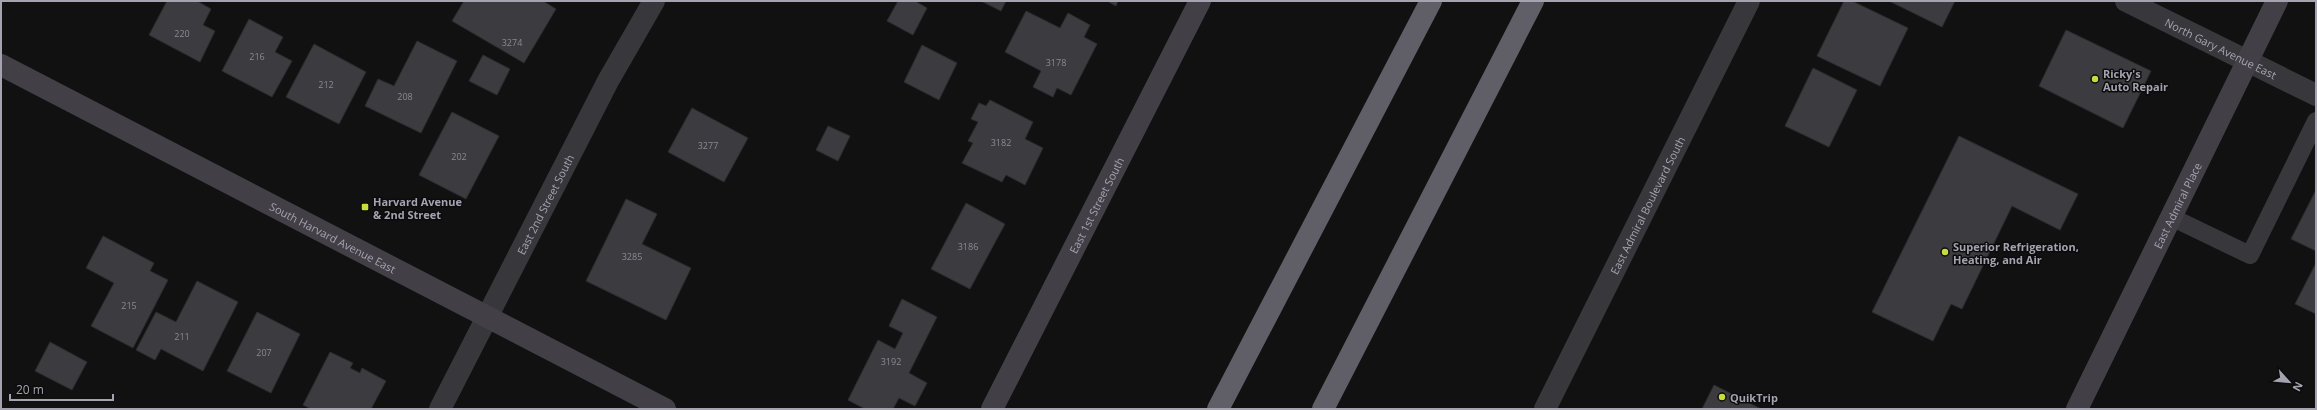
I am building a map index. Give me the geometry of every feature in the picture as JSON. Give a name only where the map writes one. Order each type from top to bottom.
[{"type":"highway","points":[[1218,409],[1431,1]]},
{"type":"highway","points":[[1323,409],[1533,1]]},
{"type":"main road","name":"East 1st Street South","points":[[992,409],[1200,1]]},
{"type":"main road","name":"East Admiral Place","points":[[2077,409],[2277,1]]},
{"type":"main road","name":"South Harvard Avenue East","points":[[1,65],[665,409]]},
{"type":"street","name":"East 2nd Street South","points":[[440,409],[486,316],[608,81],[654,1]]},
{"type":"street","name":"East Admiral Boulevard South","points":[[1545,409],[1749,1]]},
{"type":"street","name":"North Gary Avenue East","points":[[2126,1],[2316,96]]},
{"type":"lane","points":[[2171,217],[2250,255],[2316,121]]},
{"type":"building","points":[[167,1],[197,1],[211,9],[203,25],[215,31],[200,62],[149,35]]},
{"type":"building","points":[[464,1],[543,1],[556,9],[524,63],[452,21]]},
{"type":"building","points":[[898,1],[915,1],[927,8],[913,35],[887,21]]},
{"type":"building","points":[[981,1],[1006,1],[1001,11]]},
{"type":"building","points":[[1107,1],[1118,1],[1116,6]]},
{"type":"building","points":[[1844,1],[1852,1],[1908,28],[1880,86],[1817,56]]},
{"type":"building","points":[[1889,1],[1955,1],[1942,27]]},
{"type":"building","points":[[1026,11],[1060,28],[1068,13],[1090,25],[1084,37],[1097,44],[1071,95],[1057,88],[1053,97],[1033,87],[1041,71],[1005,52]]},
{"type":"building","points":[[249,19],[283,37],[275,52],[292,61],[272,97],[222,71]]},
{"type":"building","name":"Ricky's Auto Repair","points":[[2066,30],[2151,71],[2123,128],[2039,86]]},
{"type":"building","points":[[417,41],[457,61],[421,133],[365,106],[378,79],[394,86]]},
{"type":"building","points":[[314,44],[366,72],[339,124],[286,97]]},
{"type":"building","points":[[922,45],[957,63],[939,100],[904,82]]},
{"type":"building","points":[[483,55],[510,69],[497,95],[469,81]]},
{"type":"building","points":[[1813,68],[1857,90],[1829,147],[1785,126]]},
{"type":"building","points":[[990,100],[1033,122],[1025,139],[1043,148],[1025,185],[1006,175],[1002,182],[962,163],[973,143],[968,141],[978,122],[971,119],[979,103],[986,106]]},
{"type":"building","points":[[692,108],[748,138],[724,182],[668,152]]},
{"type":"building","points":[[452,112],[499,136],[466,199],[419,175]]},
{"type":"building","points":[[828,126],[850,136],[838,161],[816,150]]},
{"type":"building","name":"Superior Refrigeration, Heating, and Air","points":[[1959,136],[2078,194],[2060,230],[2012,206],[1962,309],[1951,304],[1933,341],[1872,312]]},
{"type":"building","points":[[2316,190],[2316,251],[2291,239]]},
{"type":"building","points":[[626,199],[657,214],[642,244],[691,268],[666,320],[586,281]]},
{"type":"building","points":[[966,203],[1005,224],[970,289],[931,269]]},
{"type":"building","points":[[103,236],[154,263],[150,271],[168,280],[133,348],[91,326],[114,283],[86,268]]},
{"type":"building","points":[[2316,263],[2316,314],[2295,304]]},
{"type":"building","points":[[197,281],[238,302],[203,371],[161,349],[155,360],[136,350],[156,312],[176,322]]},
{"type":"building","points":[[902,299],[937,317],[909,373],[927,383],[915,406],[899,398],[893,409],[865,409],[848,400],[878,340],[895,349],[903,333],[889,326]]},
{"type":"building","points":[[257,312],[300,334],[271,393],[227,371]]},
{"type":"building","points":[[50,342],[87,362],[72,390],[35,371]]},
{"type":"building","points":[[330,352],[353,363],[350,368],[360,373],[362,368],[386,381],[371,409],[311,409],[303,405]]},
{"type":"building","name":"QuikTrip","points":[[1714,385],[1761,409],[1702,409]]},
{"type":"place","name":"Ricky's Auto Repair","points":[[2095,79]]},
{"type":"place","name":"Harvard Avenue & 2nd Street","points":[[365,207]]},
{"type":"place","name":"Superior Refrigeration, Heating, and Air","points":[[1945,252]]},
{"type":"place","name":"QuikTrip","points":[[1722,397]]}]
